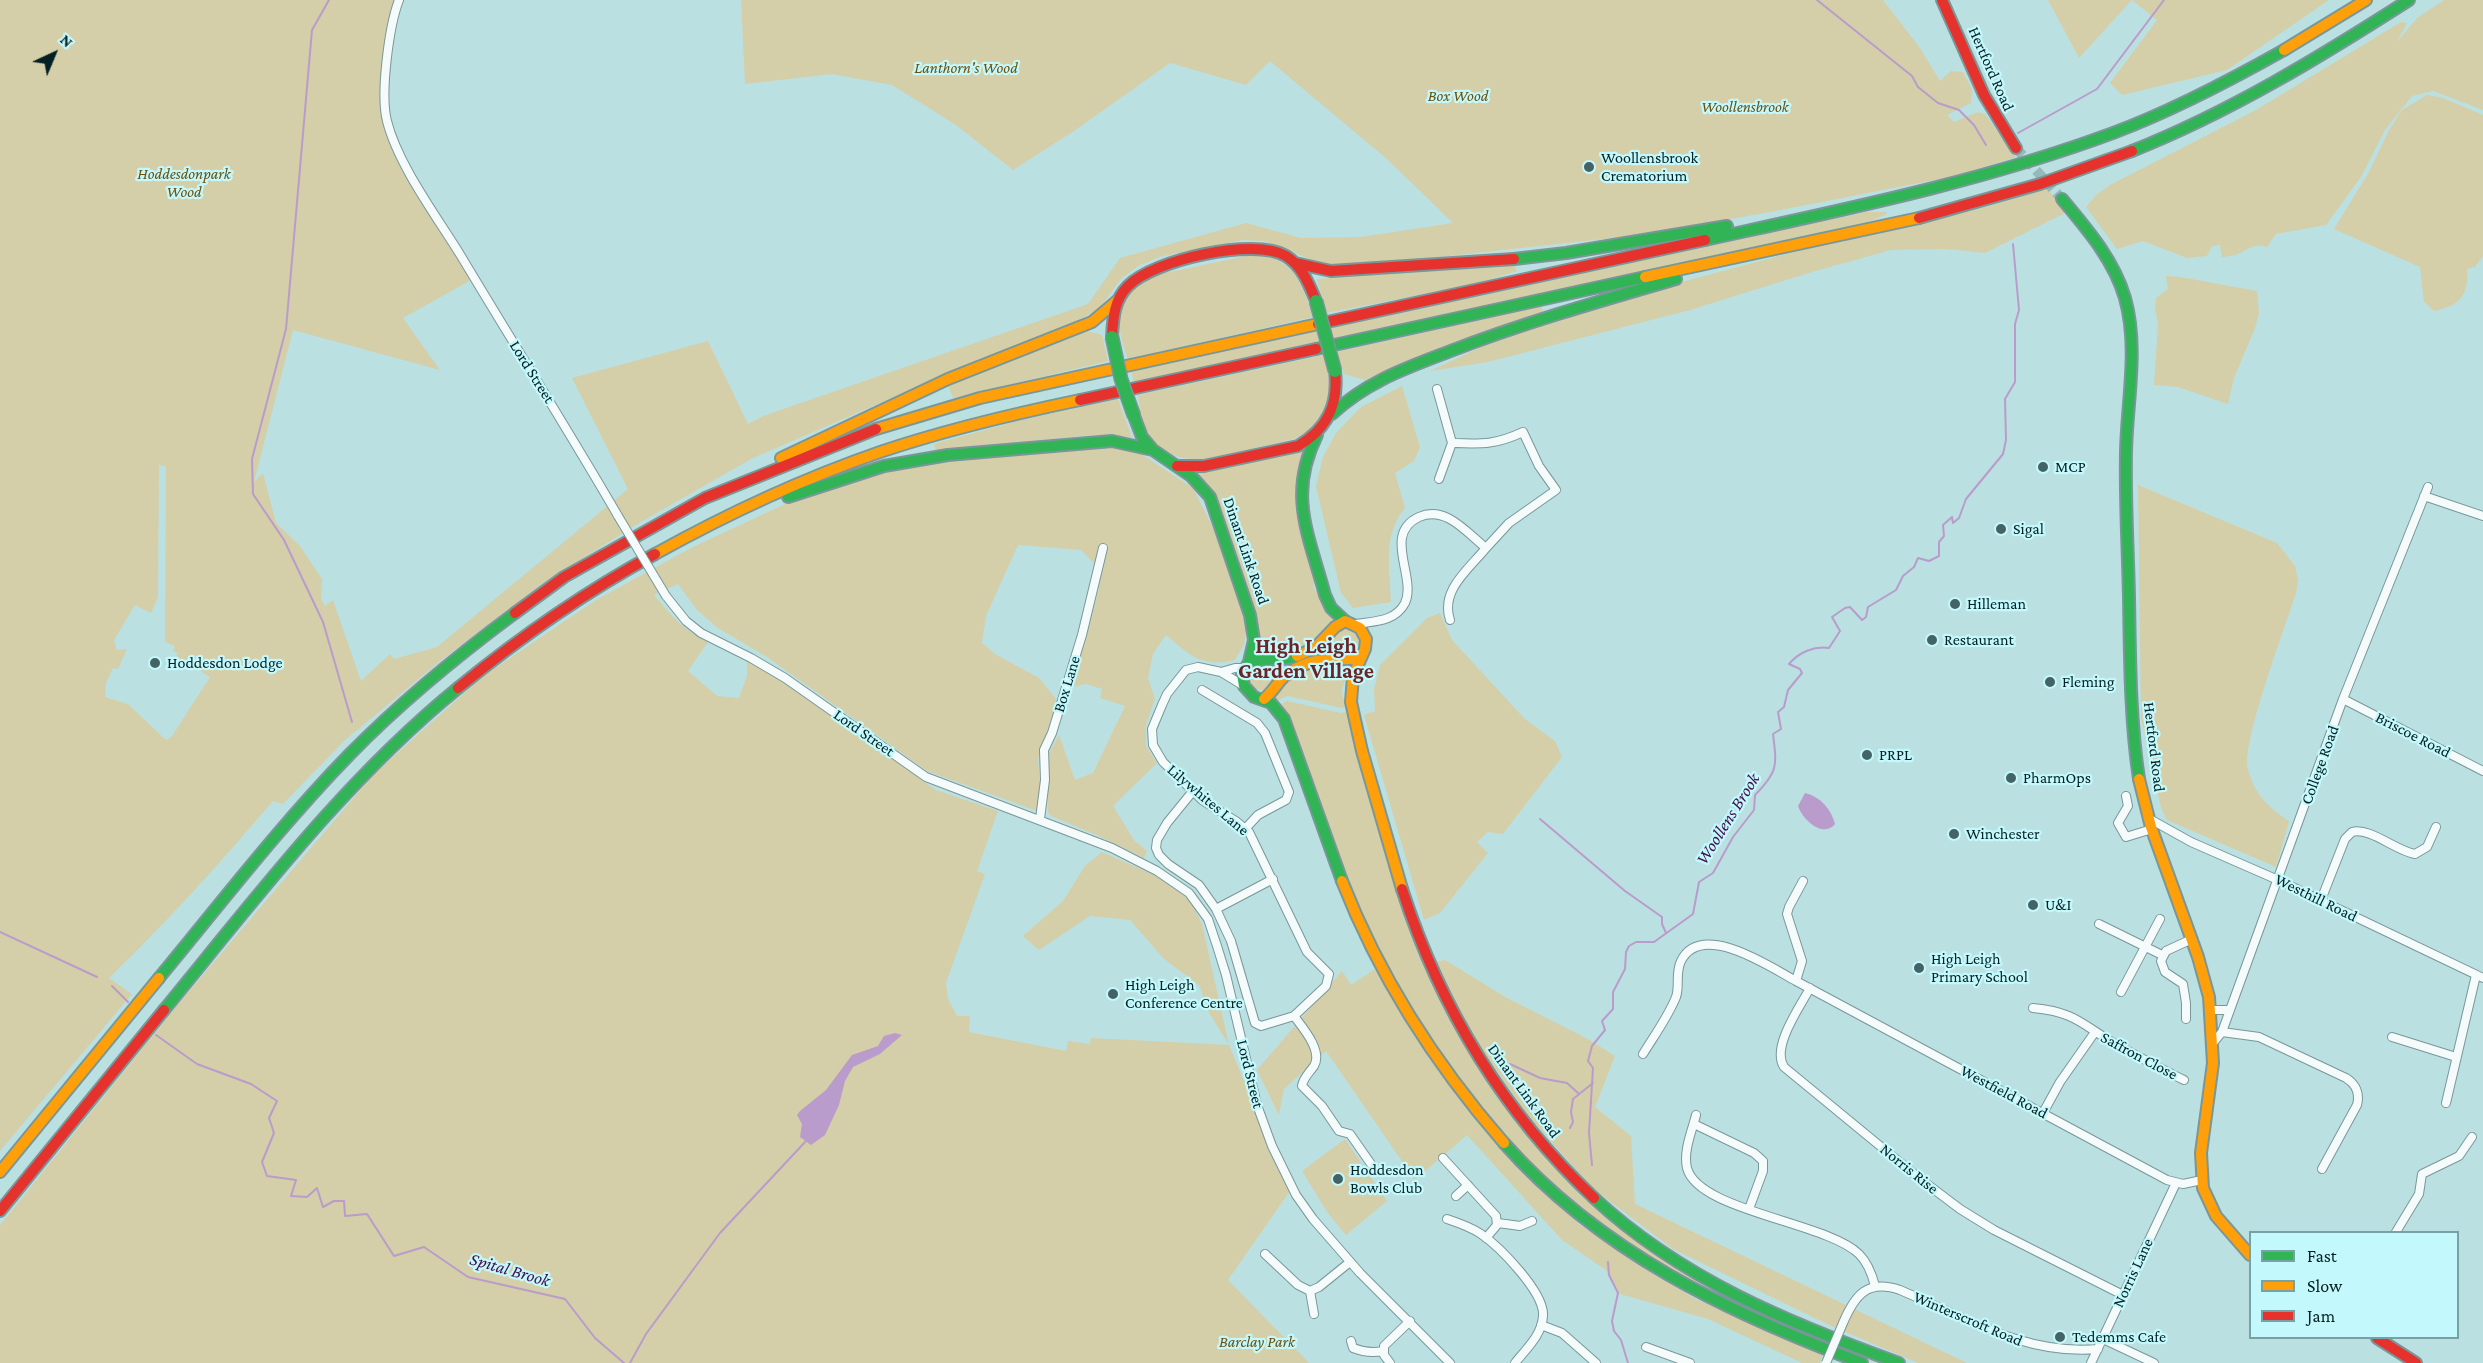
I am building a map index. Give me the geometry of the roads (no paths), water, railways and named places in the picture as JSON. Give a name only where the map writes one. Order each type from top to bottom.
[{"type":"main road","name":"Hertford Road","points":[[1942,0],[1986,101],[2000,127],[2016,147]]},
{"type":"main road","points":[[727,488],[881,427],[980,399],[1828,213],[2008,170],[2114,133],[2171,109],[2235,78],[2366,0]]},
{"type":"main road","points":[[0,1211],[284,864],[367,771],[432,709],[503,652],[541,626],[660,550],[751,504],[813,477],[951,430],[1992,199],[2097,165],[2221,111],[2319,57],[2409,0]]},
{"type":"main road","name":"Hertford Road","points":[[2062,199],[2111,262],[2125,297],[2132,345],[2126,456],[2130,677],[2139,781],[2150,824],[2204,972],[2211,1010],[2213,1043],[2211,1084],[2201,1157],[2202,1180],[2207,1198],[2218,1217],[2249,1254]]},
{"type":"main road","points":[[0,1172],[272,840],[350,754],[423,687],[495,628],[564,577],[658,523],[803,446],[991,361],[1092,322],[1118,300],[1137,276],[1156,266],[1246,247],[1262,247],[1295,262],[1331,271],[1521,258],[1828,213]]},
{"type":"main road","points":[[1366,638],[1331,608],[1325,595],[1301,507],[1302,470],[1317,435],[1332,414],[1354,393],[1373,382],[1458,348],[1531,322],[1773,249]]},
{"type":"main road","points":[[1295,262],[1311,286],[1335,371],[1337,397],[1332,414]]},
{"type":"main road","points":[[1118,300],[1113,315],[1112,337],[1121,379],[1142,437],[1153,450]]},
{"type":"main road","points":[[1176,466],[1204,466],[1298,446],[1317,435]]},
{"type":"main road","points":[[660,550],[808,490],[884,466],[948,455],[1112,441],[1153,450]]},
{"type":"main road","name":"Dinant Link Road","points":[[1153,450],[1203,487],[1216,510],[1250,615],[1254,639],[1241,681],[1244,686]]},
{"type":"main road","points":[[1246,665],[1262,658],[1281,660],[1309,651],[1322,644],[1333,627],[1350,623]]},
{"type":"main road","name":"Dinant Link Road","points":[[1366,638],[1365,651],[1359,659],[1352,681],[1352,703],[1370,778],[1407,904],[1448,1007],[1480,1062],[1515,1113],[1541,1145],[1584,1189],[1627,1227],[1673,1259],[1701,1277],[1766,1310],[1899,1363]]},
{"type":"main road","points":[[1264,699],[1273,692],[1284,676],[1296,668],[1320,659],[1359,659]]},
{"type":"main road","points":[[1244,686],[1254,696],[1275,706],[1284,719],[1330,850],[1376,956],[1433,1053],[1495,1132],[1560,1198],[1594,1227],[1638,1258],[1725,1306],[1862,1363]]},
{"type":"main road","points":[[2380,1339],[2416,1363]]},
{"type":"street","name":"Lord Street","points":[[399,0],[390,47],[384,102],[386,120],[393,140],[424,196],[556,410],[666,596],[686,621],[701,633],[785,678],[926,777],[1103,844],[1152,868],[1185,889],[1208,919],[1222,961],[1252,1091],[1272,1146],[1300,1203],[1350,1262],[1450,1363]]},
{"type":"street","points":[[1437,389],[1452,443],[1439,479]]},
{"type":"street","points":[[1450,620],[1447,609],[1451,590],[1509,523],[1556,490],[1539,466],[1523,432],[1501,442],[1452,443]]},
{"type":"street","name":"College Road","points":[[2213,1043],[2222,1032],[2343,699],[2428,487]]},
{"type":"street","points":[[2424,496],[2483,516]]},
{"type":"street","points":[[1366,638],[1380,622],[1399,610],[1405,602],[1407,590],[1401,542],[1407,527],[1417,518],[1431,514],[1446,515],[1486,548]]},
{"type":"street","name":"Box Lane","points":[[1040,819],[1046,780],[1044,750],[1054,726],[1082,635],[1103,548]]},
{"type":"street","points":[[1350,623],[1380,622]]},
{"type":"street","name":"Lilywhites Lane","points":[[1221,672],[1246,665]]},
{"type":"street","name":"Lilywhites Lane","points":[[1244,686],[1221,672],[1198,667],[1186,670],[1167,694],[1152,729],[1152,738],[1155,753],[1193,792],[1245,829],[1274,879],[1307,952],[1326,970],[1329,976],[1326,986],[1294,1016]]},
{"type":"street","points":[[1202,690],[1257,723],[1265,733],[1289,792],[1286,800],[1258,815],[1245,829]]},
{"type":"street","name":"Briscoe Road","points":[[2343,699],[2483,771]]},
{"type":"street","points":[[1193,792],[1167,823],[1158,840],[1156,848],[1159,855],[1199,885],[1216,909],[1231,941],[1255,1023],[1261,1026],[1294,1016],[1304,1029],[1317,1053],[1316,1063],[1302,1081],[1302,1086],[1322,1106],[1339,1131],[1350,1134],[1371,1164]]},
{"type":"street","points":[[2126,796],[2128,806],[2118,823],[2126,837],[2150,824]]},
{"type":"street","name":"Westhill Road","points":[[2150,824],[2278,880],[2479,977]]},
{"type":"street","points":[[2320,900],[2345,840],[2352,832],[2363,832],[2415,854],[2427,847],[2436,827]]},
{"type":"street","points":[[1216,909],[1274,879]]},
{"type":"street","points":[[1796,981],[1802,961],[1787,914],[1803,881]]},
{"type":"street","points":[[2121,992],[2160,919]]},
{"type":"street","points":[[2099,924],[2162,956]]},
{"type":"street","points":[[2186,1019],[2183,984],[2165,972],[2161,961],[2162,956],[2172,947],[2192,939]]},
{"type":"street","name":"Westfield Road","points":[[1643,1054],[1675,998],[1681,959],[1693,948],[1707,943],[1720,946],[1810,988],[2176,1183]]},
{"type":"street","points":[[2446,1103],[2456,1057],[2479,977]]},
{"type":"street","name":"Norris Rise","points":[[1810,988],[1781,1044],[1779,1056],[1784,1067],[1960,1209],[1994,1230],[2122,1295]]},
{"type":"street","name":"Saffron Close","points":[[2033,1008],[2066,1013],[2080,1020],[2095,1032],[2184,1080]]},
{"type":"street","points":[[2211,1010],[2230,1010]]},
{"type":"street","name":"Saffron Close","points":[[2043,1113],[2060,1082],[2095,1032]]},
{"type":"street","points":[[2222,1032],[2259,1037],[2346,1078],[2355,1085],[2358,1097],[2356,1105],[2322,1169]]},
{"type":"street","points":[[2392,1037],[2456,1057]]},
{"type":"street","points":[[1696,1115],[1686,1160],[1691,1178],[1699,1187],[1712,1195],[1849,1247],[1866,1263],[1875,1286],[1855,1299],[1826,1363]]},
{"type":"street","points":[[1694,1124],[1754,1153],[1763,1161],[1763,1171],[1749,1209]]},
{"type":"street","points":[[2397,1231],[2419,1194],[2422,1174],[2459,1156],[2472,1137]]},
{"type":"street","points":[[1443,1158],[1494,1213],[1498,1223]]},
{"type":"street","points":[[2176,1183],[2202,1180]]},
{"type":"street","name":"Norris Lane","points":[[2091,1363],[2176,1183]]},
{"type":"street","points":[[1456,1196],[1468,1185]]},
{"type":"street","points":[[1447,1219],[1476,1230],[1486,1238],[1536,1291],[1543,1310],[1542,1325],[1535,1338],[1515,1363]]},
{"type":"street","points":[[1498,1223],[1520,1226],[1532,1221]]},
{"type":"street","points":[[1486,1238],[1498,1223]]},
{"type":"street","points":[[1265,1254],[1298,1285],[1310,1291]]},
{"type":"street","points":[[1310,1291],[1319,1287],[1350,1262]]},
{"type":"street","name":"Winterscroft Road","points":[[1875,1286],[1887,1286],[1900,1290],[2026,1344],[2053,1349],[2098,1349]]},
{"type":"street","points":[[1310,1291],[1314,1314]]},
{"type":"street","points":[[1383,1351],[1387,1342],[1410,1321]]},
{"type":"street","points":[[1542,1325],[1562,1333],[1596,1363]]},
{"type":"street","points":[[2103,1339],[2154,1363]]},
{"type":"street","points":[[1351,1341],[1353,1348],[1359,1350],[1383,1351]]},
{"type":"street","points":[[1646,1347],[1688,1363]]},
{"type":"street","points":[[1383,1351],[1390,1363]]},
{"type":"waterway","points":[[329,0],[312,30],[286,329],[252,459],[253,494],[284,540],[323,622],[352,722]]},
{"type":"waterway","name":"Woollens Brook","points":[[1817,0],[1912,76],[1918,87],[1938,103],[1959,110],[1974,125],[1986,145]]},
{"type":"waterway","points":[[2018,133],[2097,89],[2164,0]]},
{"type":"waterway","name":"Woollens Brook","points":[[1592,1165],[1589,1133],[1593,1068],[1588,1061],[1592,1046],[1605,1030],[1602,1021],[1613,1009],[1613,992],[1625,969],[1626,952],[1629,946],[1636,942],[1654,942],[1693,914],[1699,882],[1713,873],[1733,837],[1754,810],[1755,795],[1768,780],[1774,768],[1773,734],[1781,729],[1778,712],[1784,707],[1788,690],[1802,673],[1800,669],[1789,664],[1797,656],[1807,651],[1829,648],[1840,631],[1832,617],[1850,607],[1862,620],[1866,617],[1868,607],[1896,590],[1903,576],[1914,567],[1918,558],[1929,561],[1939,556],[1939,542],[1944,536],[1943,525],[1952,517],[1953,523],[1959,518],[1966,499],[2003,454],[2006,440],[2005,399],[2015,382],[2015,324],[2019,310],[2013,244]]},
{"type":"waterway","points":[[1540,819],[1625,891],[1662,917],[1666,933]]},
{"type":"waterway","name":"Spital Brook","points":[[0,932],[97,977]]},
{"type":"waterway","name":"Spital Brook","points":[[112,986],[128,1002]]},
{"type":"waterway","name":"Spital Brook","points":[[156,1035],[197,1064],[251,1084],[277,1101],[269,1118],[274,1133],[262,1162],[267,1176],[296,1180],[291,1196],[307,1197],[317,1188],[323,1207],[334,1201],[344,1201],[345,1216],[367,1214],[394,1256],[424,1247],[468,1277],[565,1299],[595,1338],[624,1363]]},
{"type":"waterway","points":[[1510,1064],[1540,1078],[1567,1083],[1578,1093]]},
{"type":"waterway","points":[[1570,1128],[1573,1122],[1571,1112],[1573,1099],[1593,1083]]},
{"type":"waterway","points":[[630,1363],[646,1334],[720,1233],[806,1141]]},
{"type":"waterway","name":"Woollens Brook","points":[[1608,1262],[1609,1275],[1618,1293],[1612,1321],[1628,1363]]},
{"type":"tunnel","points":[[2016,148],[2062,199]]},
{"type":"place","name":"Woollensbrook Crematorium","points":[[1589,167]]},
{"type":"place","name":"MCP","points":[[2043,467]]},
{"type":"place","name":"Sigal","points":[[2001,529]]},
{"type":"place","name":"Hilleman","points":[[1955,604]]},
{"type":"place","name":"Restaurant","points":[[1932,640]]},
{"type":"place","name":"Hoddesdon Lodge","points":[[155,663]]},
{"type":"place","name":"Fleming","points":[[2050,682]]},
{"type":"place","name":"PRPL","points":[[1867,755]]},
{"type":"place","name":"PharmOps","points":[[2011,778]]},
{"type":"place","name":"Winchester","points":[[1954,834]]},
{"type":"place","name":"U&I","points":[[2033,905]]},
{"type":"place","name":"High Leigh Primary School","points":[[1919,968]]},
{"type":"place","name":"High Leigh Conference Centre","points":[[1113,994]]},
{"type":"place","name":"Hoddesdon Bowls Club","points":[[1338,1179]]},
{"type":"place","name":"Tedemms Cafe","points":[[2060,1337]]},
{"type":"district","name":"High Leigh Garden Village","points":[[1306,658]]},
{"type":"park label","name":"Lanthorn's Wood","points":[[966,68]]},
{"type":"park label","name":"Box Wood","points":[[1458,96]]},
{"type":"park label","name":"Woollensbrook","points":[[1745,107]]},
{"type":"park label","name":"Hoddesdonpark Wood","points":[[184,183]]},
{"type":"park label","name":"Barclay Park","points":[[1257,1342]]}]
